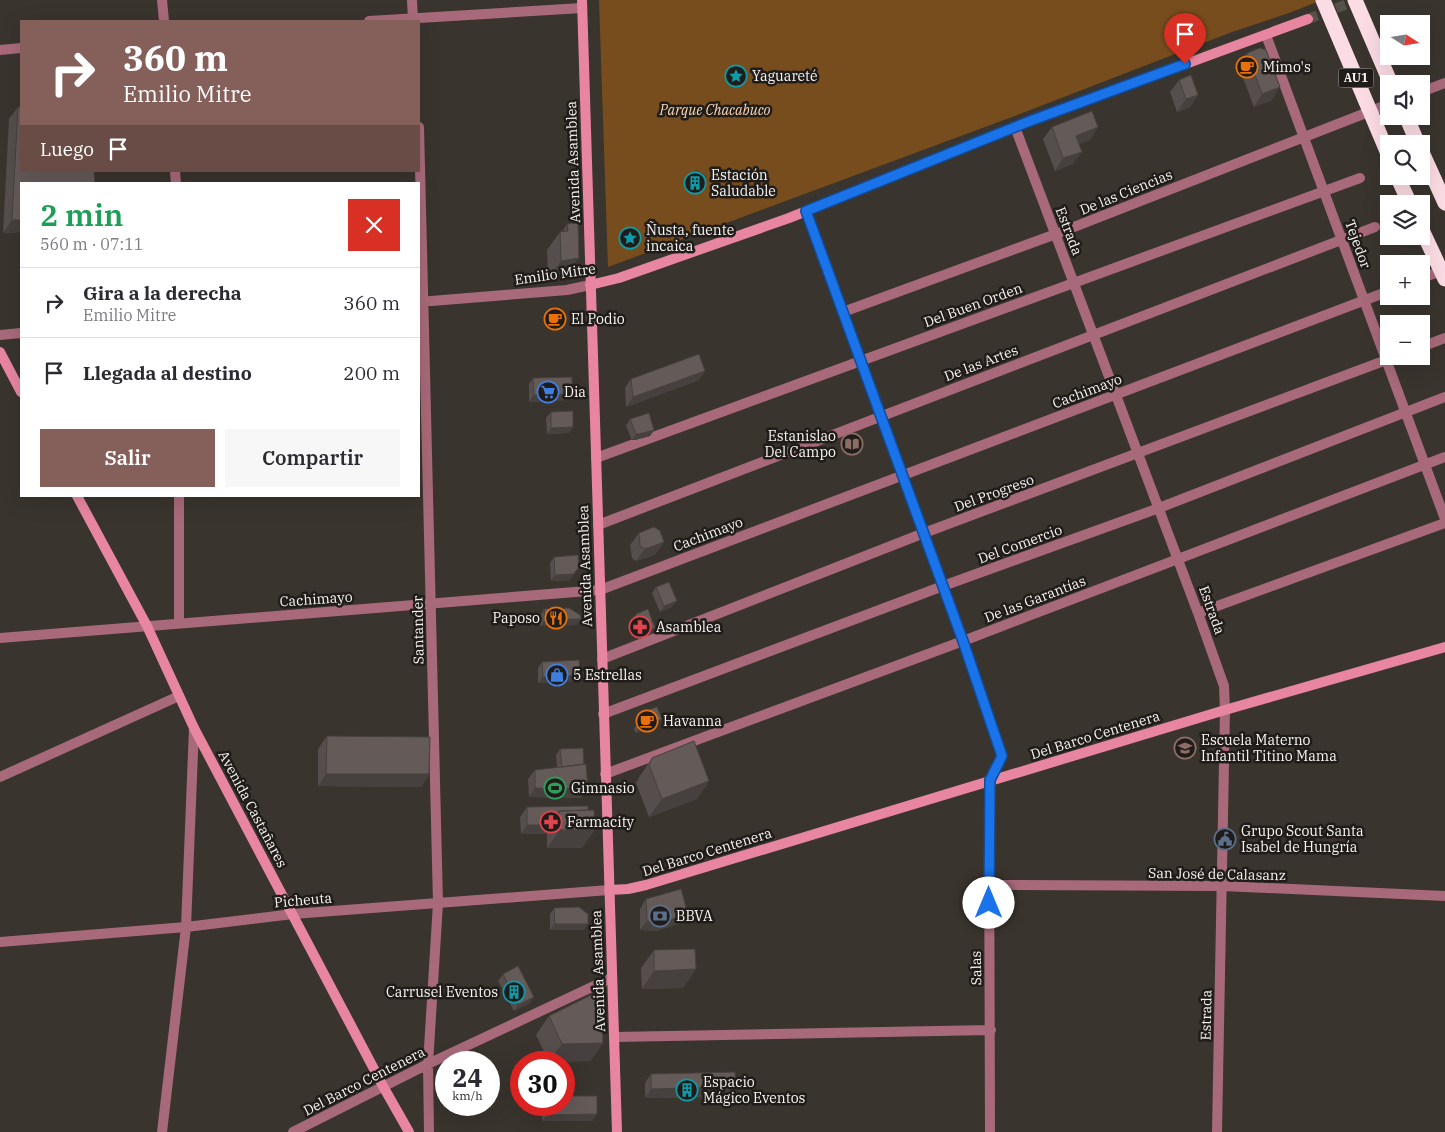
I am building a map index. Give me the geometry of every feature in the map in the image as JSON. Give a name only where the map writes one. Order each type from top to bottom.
[{"type":"highway","name":"AU1","points":[[1323,0],[1380,135]]},
{"type":"highway","name":"AU1","points":[[1355,0],[1387,75]]},
{"type":"highway","points":[[1430,170],[1445,203]]},
{"type":"highway","points":[[1429,245],[1445,279]]},
{"type":"main road","name":"Avenida Asamblea","points":[[582,4],[617,1132]]},
{"type":"main road","name":"Emilio Mitre","points":[[590,285],[619,278],[806,211],[1015,127],[1308,19]]},
{"type":"main road","points":[[0,352],[20,390]]},
{"type":"main road","name":"Avenida Castañares","points":[[78,497],[147,626],[194,728],[409,1132]]},
{"type":"main road","name":"Del Barco Centenera","points":[[609,890],[628,889],[646,885],[1225,710],[1445,647]]},
{"type":"street","points":[[162,0],[164,20]]},
{"type":"street","points":[[412,0],[413,20],[582,4]]},
{"type":"street","name":"Tejedor","points":[[1266,35],[1380,344]]},
{"type":"street","points":[[0,50],[20,48]]},
{"type":"street","points":[[1430,89],[1445,83]]},
{"type":"street","name":"De las Ciencias","points":[[843,312],[1056,234],[1380,107]]},
{"type":"street","name":"Estrada","points":[[1015,127],[1224,686],[1223,886],[1217,1132]]},
{"type":"street","name":"Del Buen Orden","points":[[596,458],[1360,178]]},
{"type":"street","name":"Salas","points":[[806,211],[963,641],[1002,756],[990,780],[990,1132]]},
{"type":"street","name":"Santander","points":[[420,214],[438,902],[428,1064],[429,1132]]},
{"type":"street","name":"De las Artes","points":[[598,525],[1375,227]]},
{"type":"street","points":[[1430,275],[1445,270]]},
{"type":"street","name":"Emilio Mitre","points":[[421,302],[567,290],[590,285]]},
{"type":"street","name":"Cachimayo","points":[[0,638],[600,590],[1380,294]]},
{"type":"street","points":[[0,335],[20,333]]},
{"type":"street","points":[[1430,344],[1445,338]]},
{"type":"street","name":"Del Progreso","points":[[602,659],[924,533],[1380,362]]},
{"type":"street","name":"Tejedor","points":[[1388,365],[1445,521]]},
{"type":"street","name":"Del Comercio","points":[[604,714],[943,586],[1159,508],[1445,397]]},
{"type":"street","name":"De las Garantías","points":[[605,774],[963,641],[1445,457]]},
{"type":"street","points":[[179,497],[179,623]]},
{"type":"street","points":[[1198,613],[1445,521]]},
{"type":"street","points":[[0,777],[180,696]]},
{"type":"street","points":[[162,1132],[186,927],[194,728]]},
{"type":"street","name":"San José de Calasanz","points":[[989,885],[1223,886],[1445,896]]},
{"type":"street","name":"Picheuta","points":[[0,942],[186,927],[293,914],[609,890]]},
{"type":"street","name":"Del Barco Centenera","points":[[293,1132],[384,1088],[428,1064],[611,978]]},
{"type":"street","points":[[614,1037],[991,1030]]},
{"type":"green space","name":"Parque Chacabuco","points":[[599,0],[1322,0],[1232,32],[1012,117],[608,267]]},
{"type":"building","points":[[1260,48],[1266,50],[1280,87],[1262,94],[1247,53]]},
{"type":"building","points":[[1191,75],[1198,95],[1186,99],[1179,80]]},
{"type":"building","points":[[18,107],[20,107],[20,172],[94,172],[95,182],[20,182],[20,220],[12,220]]},
{"type":"building","points":[[1092,111],[1098,127],[1076,136],[1082,152],[1063,158],[1052,127]]},
{"type":"building","name":"Estación Saludable","points":[[696,170],[706,176],[698,189],[688,183]]},
{"type":"building","points":[[578,223],[579,258],[561,261],[560,232],[568,231],[567,224]]},
{"type":"building","points":[[699,354],[705,371],[633,397],[631,379]]},
{"type":"building","points":[[572,377],[572,394],[534,395],[533,378]]},
{"type":"building","points":[[573,411],[573,427],[551,428],[551,412]]},
{"type":"building","points":[[649,413],[654,430],[636,434],[630,419]]},
{"type":"building","points":[[654,527],[660,531],[664,542],[645,549],[640,546],[639,533]]},
{"type":"building","points":[[578,555],[579,567],[574,574],[555,575],[554,557]]},
{"type":"building","points":[[669,582],[677,601],[664,606],[656,587]]},
{"type":"building","points":[[569,608],[580,615],[581,619],[545,620],[544,609]]},
{"type":"building","points":[[648,609],[655,628],[644,632],[636,629],[636,614]]},
{"type":"building","points":[[579,660],[580,675],[543,677],[542,662]]},
{"type":"building","points":[[657,707],[662,719],[640,727],[638,722],[645,711]]},
{"type":"building","points":[[327,736],[430,737],[429,774],[326,774]]},
{"type":"building","points":[[694,741],[709,781],[662,799],[649,765],[652,758]]},
{"type":"building","points":[[583,748],[584,764],[562,767],[560,749]]},
{"type":"building","points":[[586,764],[588,789],[535,788],[535,770]]},
{"type":"building","points":[[588,806],[588,810],[559,811],[553,820],[553,825],[527,825],[527,807]]},
{"type":"building","points":[[594,810],[595,830],[560,830],[559,811]]},
{"type":"building","points":[[681,889],[688,914],[663,922],[647,921],[646,899]]},
{"type":"building","points":[[579,907],[588,914],[588,924],[555,924],[554,908]]},
{"type":"building","points":[[695,949],[696,969],[654,971],[654,950]]},
{"type":"building","points":[[518,966],[534,997],[518,1005],[503,974]]},
{"type":"building","points":[[595,993],[602,1002],[603,1043],[562,1044],[549,1016]]},
{"type":"building","points":[[735,1072],[736,1087],[651,1089],[651,1074]]},
{"type":"building","points":[[575,1096],[597,1096],[597,1114],[575,1114]]},
{"type":"tunnel","points":[[1308,19],[1358,0]]},
{"type":"place","name":"Mimo's","points":[[1247,67]]},
{"type":"place","name":"Yaguareté","points":[[736,76]]},
{"type":"place","name":"Estación Saludable","points":[[695,183]]},
{"type":"place","name":"Ñusta, fuente incaica","points":[[630,238]]},
{"type":"place","name":"El Podio","points":[[555,319]]},
{"type":"place","name":"Dia","points":[[548,392]]},
{"type":"place","name":"Estanislao Del Campo","points":[[852,444]]},
{"type":"place","name":"Paposo","points":[[556,618]]},
{"type":"place","name":"Asamblea","points":[[640,627]]},
{"type":"place","name":"5 Estrellas","points":[[557,675]]},
{"type":"place","name":"Havanna","points":[[647,721]]},
{"type":"place","name":"Escuela Materno Infantil Titino Mama","points":[[1185,748]]},
{"type":"place","name":"Gimnasio","points":[[555,788]]},
{"type":"place","name":"Farmacity","points":[[551,822]]},
{"type":"place","name":"Grupo Scout Santa Isabel de Hungría","points":[[1225,839]]},
{"type":"place","name":"BBVA","points":[[660,916]]},
{"type":"place","name":"Carrusel Eventos","points":[[514,992]]},
{"type":"place","name":"Espacio Mágico Eventos","points":[[687,1090]]},
{"type":"route","points":[[989,903],[990,780],[1002,756],[963,641],[806,211],[1030,121],[1185,64]]}]
